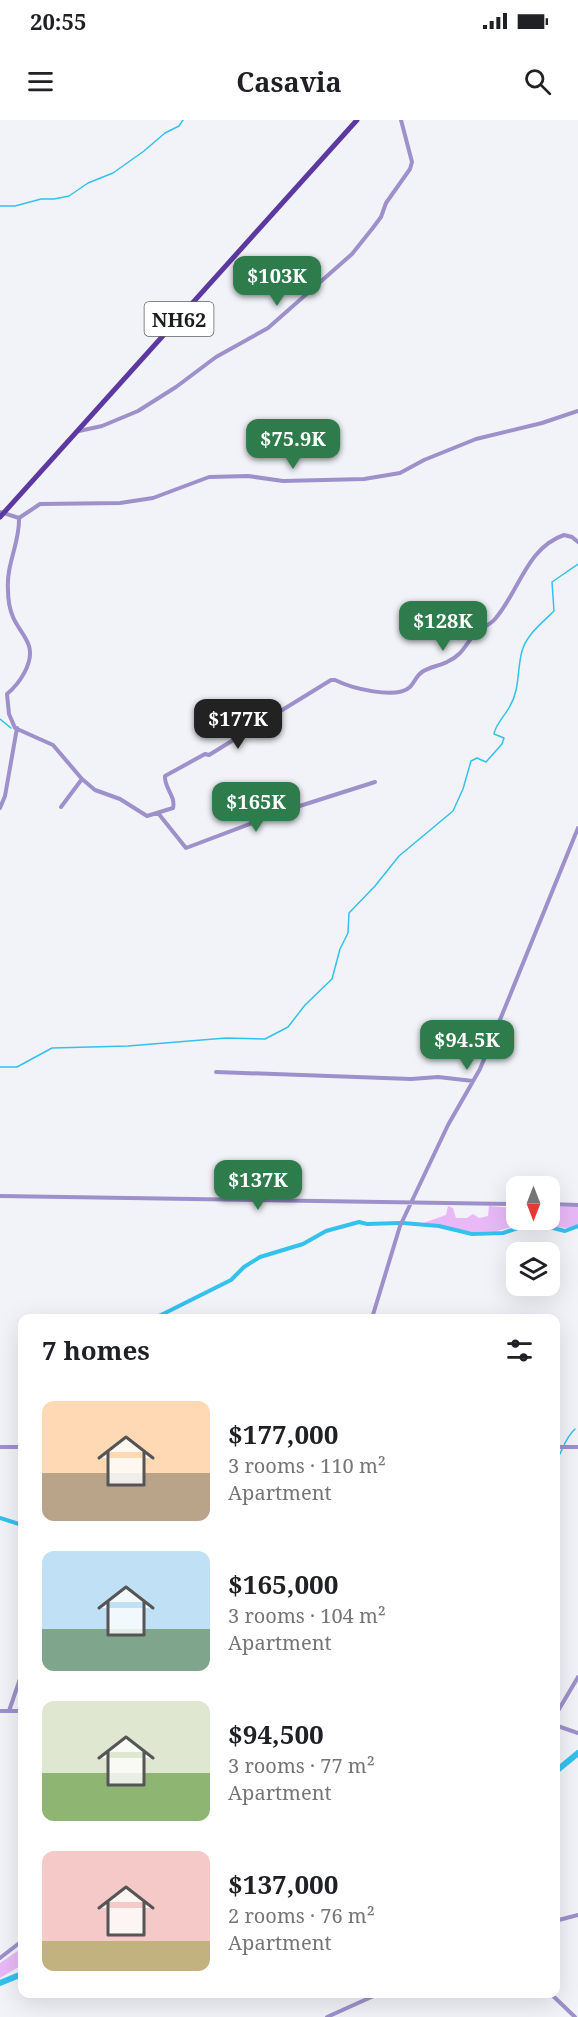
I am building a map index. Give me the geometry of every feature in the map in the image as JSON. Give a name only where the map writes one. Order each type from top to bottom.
[{"type":"main road","name":"NH62","points":[[1,514],[79,431],[357,120]]},
{"type":"street","points":[[79,431],[102,426],[138,411],[176,387],[216,357],[268,328],[352,254],[372,229],[386,203],[410,169],[412,162],[401,120]]},
{"type":"street","points":[[1,514],[19,518],[40,504],[120,503],[153,498],[209,477],[248,476],[282,481],[364,479],[400,473],[424,460],[477,439],[542,423],[578,411]]},
{"type":"street","points":[[19,518],[20,531],[9,565],[8,590],[13,616],[29,646],[29,659],[22,676],[7,694],[11,721],[17,728],[53,745],[82,779],[95,790],[120,799],[147,816],[173,808],[175,802],[164,781],[165,776],[205,754],[209,755],[331,680],[368,692],[410,688],[422,672],[449,661],[459,654],[467,647],[473,636],[492,622],[502,610],[524,568],[542,550],[564,535],[578,542]]},
{"type":"street","points":[[0,808],[5,796],[17,728]]},
{"type":"street","points":[[61,807],[82,779]]},
{"type":"street","points":[[158,813],[186,848],[284,811],[375,782]]},
{"type":"street","points":[[373,1314],[400,1226],[448,1125],[480,1069],[578,828]]},
{"type":"street","points":[[216,1072],[411,1079],[438,1077],[473,1081]]},
{"type":"street","points":[[0,1196],[506,1204]]},
{"type":"street","points":[[560,1204],[578,1205]]},
{"type":"street","points":[[0,1447],[18,1447]]},
{"type":"street","points":[[560,1447],[578,1447]]},
{"type":"street","points":[[560,1708],[578,1677]]},
{"type":"street","points":[[9,1711],[18,1685]]},
{"type":"street","points":[[0,1711],[18,1711]]},
{"type":"street","points":[[560,1727],[578,1732]]},
{"type":"street","points":[[560,1921],[578,1916]]},
{"type":"street","points":[[0,1958],[18,1944]]},
{"type":"street","points":[[327,2017],[369,1998]]},
{"type":"street","points":[[555,1998],[574,2017]]},
{"type":"shaded area","points":[[448,1206],[453,1208],[456,1218],[467,1218],[473,1214],[479,1218],[488,1216],[489,1206],[506,1207],[506,1229],[473,1232],[423,1223],[446,1215]]},
{"type":"shaded area","points":[[560,1206],[578,1207],[578,1225],[560,1227]]},
{"type":"shaded area","points":[[18,1951],[18,1967],[0,1978],[0,1963]]},
{"type":"waterway","points":[[0,206],[15,206],[41,199],[69,196],[88,183],[113,173],[165,133],[179,126],[183,120]]},
{"type":"waterway","points":[[0,1067],[17,1067],[52,1048],[128,1046],[226,1038],[265,1039],[288,1027],[305,1005],[332,979],[340,949],[348,933],[349,913],[399,856],[453,811],[463,789],[471,761],[477,758],[486,762],[502,744],[504,738],[494,734],[513,699],[524,645],[535,629],[554,611],[552,582],[578,564]]},
{"type":"waterway","points":[[0,719],[11,728]]},
{"type":"waterway","points":[[163,1314],[231,1280],[244,1267],[260,1257],[303,1244],[326,1231],[359,1222],[399,1223]]},
{"type":"waterway","points":[[403,1223],[439,1226],[472,1234],[503,1233],[533,1223],[565,1231],[578,1226]]},
{"type":"waterway","points":[[560,1453],[575,1429]]},
{"type":"waterway","points":[[0,1518],[18,1524]]},
{"type":"waterway","points":[[560,1768],[578,1753]]},
{"type":"waterway","points":[[0,1983],[18,1976]]}]
